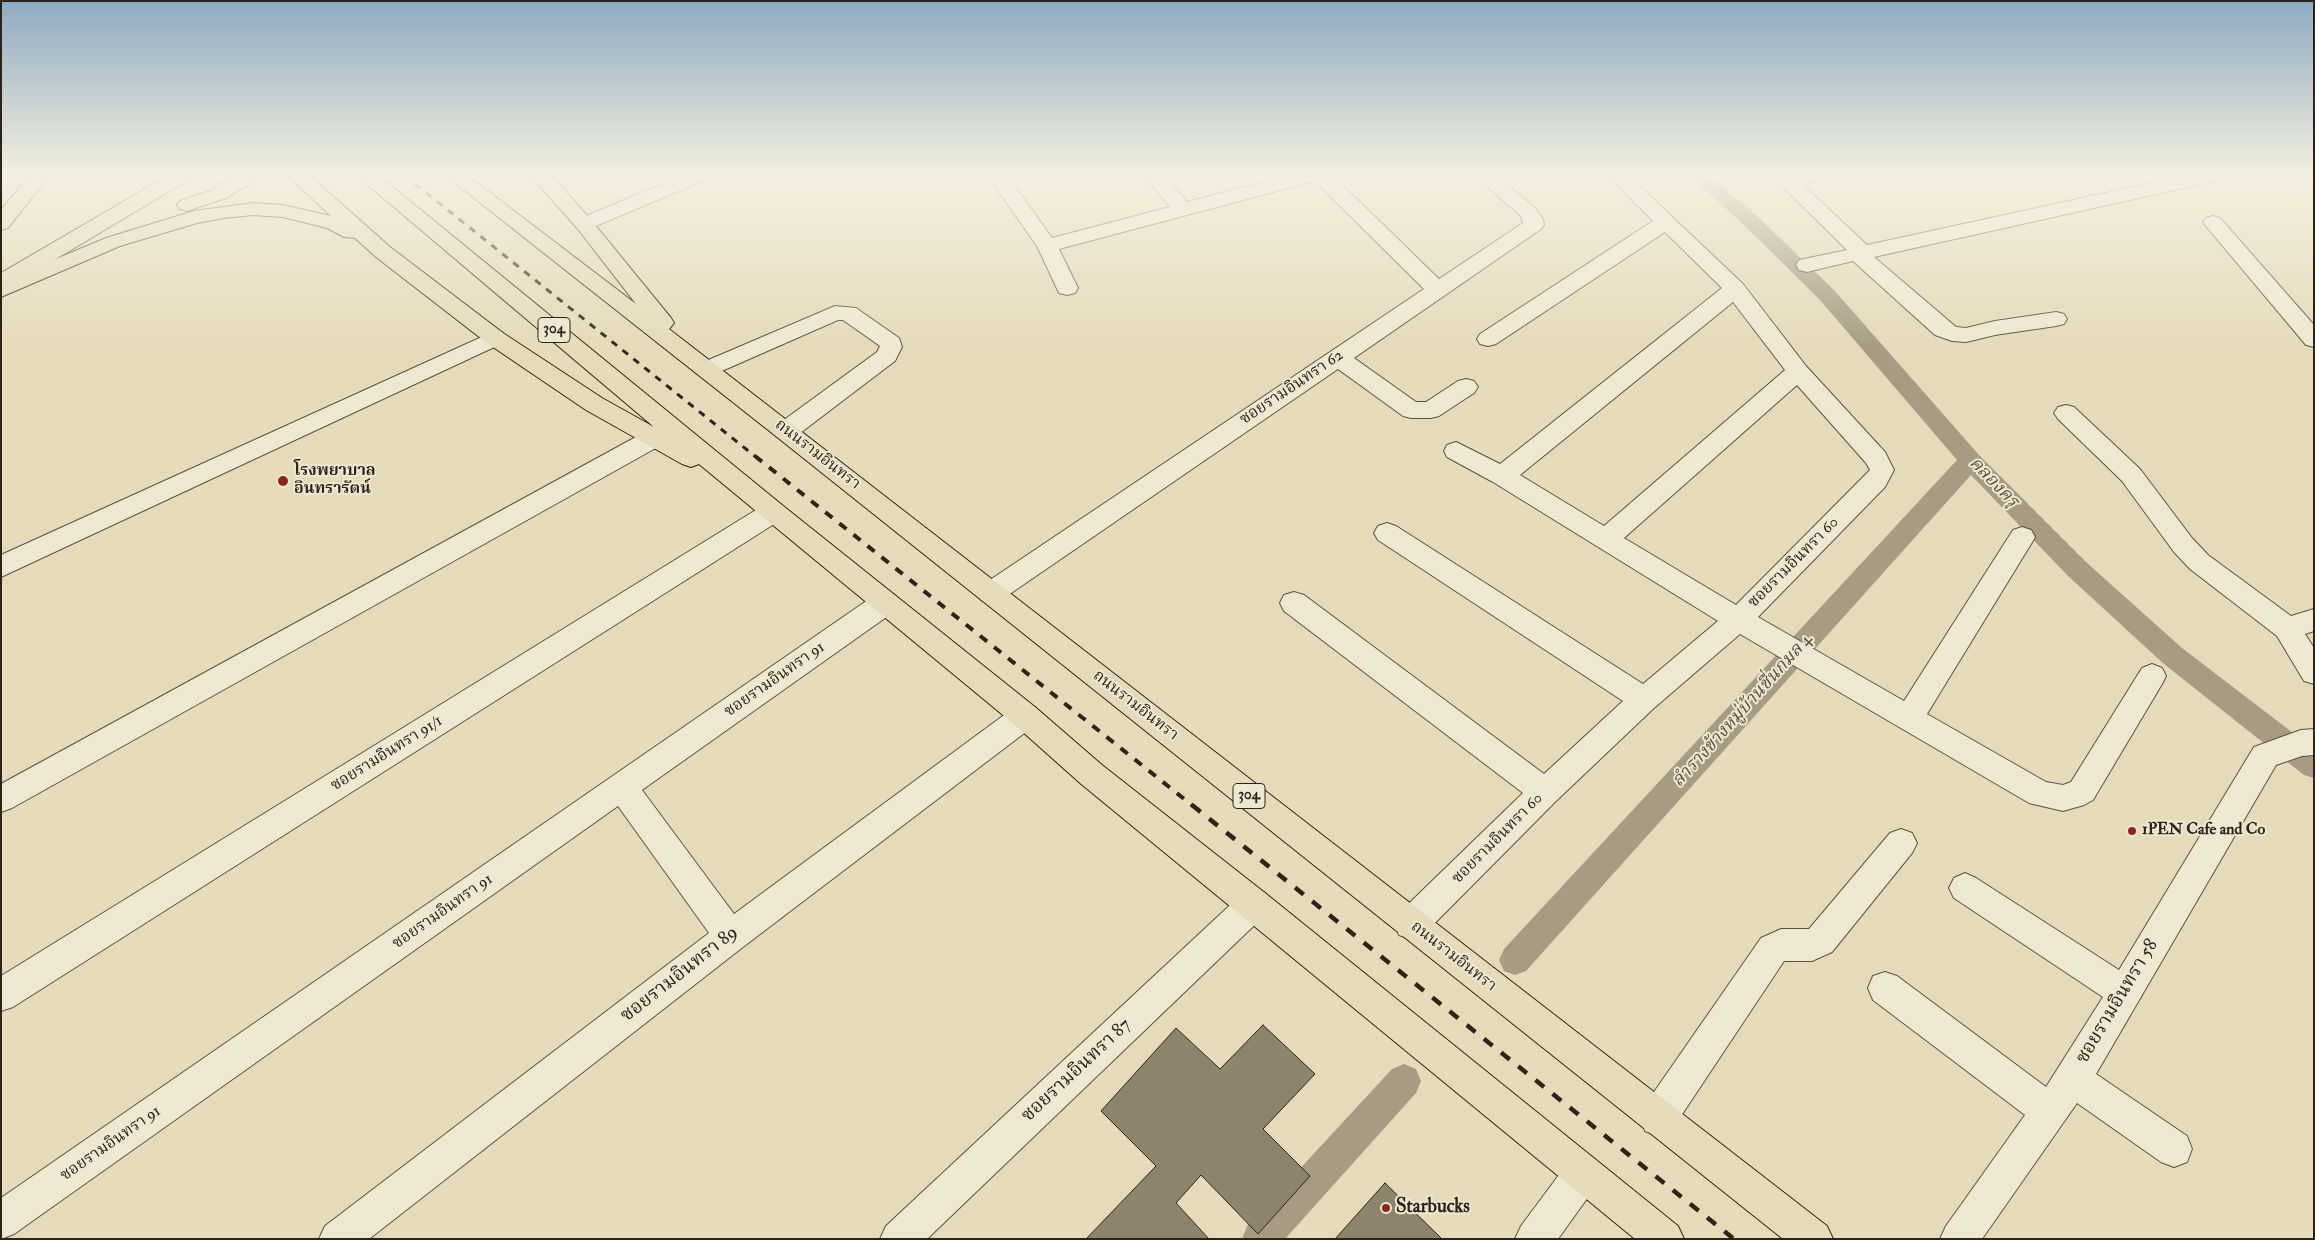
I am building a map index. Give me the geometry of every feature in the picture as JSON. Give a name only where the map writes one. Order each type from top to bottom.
[{"type":"main road","points":[[1,261],[53,233]]},
{"type":"main road","points":[[1,282],[85,233]]},
{"type":"main road","points":[[1,289],[61,250],[103,233]]},
{"type":"main road","points":[[1,289],[113,242],[143,233]]},
{"type":"main road","points":[[351,233],[383,252]]},
{"type":"main road","points":[[362,233],[383,252],[495,338],[594,404],[741,484]]},
{"type":"main road","name":"304","points":[[436,233],[774,512],[1025,716],[1091,774],[1254,904],[1665,1239]]},
{"type":"main road","name":"ถนนรามอินทรา","points":[[531,233],[786,431],[1814,1239]]},
{"type":"main road","points":[[591,233],[696,361]]},
{"type":"main road","points":[[1,300],[73,259]]},
{"type":"street","points":[[1039,233],[1048,246],[1067,288]]},
{"type":"street","points":[[1048,246],[1097,233]]},
{"type":"street","points":[[1380,233],[1437,289]]},
{"type":"street","name":"ซอยรามอินทรา 62","points":[[992,593],[1522,233]]},
{"type":"street","points":[[1488,340],[1649,233]]},
{"type":"street","name":"ซอยรามอินทรา 60","points":[[1411,924],[1545,792],[1644,700],[1739,618],[1876,481],[1882,470],[1876,458],[1798,371],[1735,289],[1679,233]]},
{"type":"street","points":[[1840,233],[1943,330],[1952,334],[1966,335],[1995,328],[2056,319]]},
{"type":"street","points":[[1808,266],[1960,233]]},
{"type":"street","points":[[2223,233],[2310,331]]},
{"type":"street","points":[[1502,476],[1735,289]]},
{"type":"street","points":[[696,361],[834,313],[848,313],[891,344],[888,356],[786,431]]},
{"type":"street","points":[[1,567],[495,338]]},
{"type":"street","points":[[1338,358],[1411,410],[1431,410],[1466,388]]},
{"type":"street","points":[[1606,540],[1798,371]]},
{"type":"street","points":[[2066,413],[2131,476],[2183,545],[2199,562],[2287,628],[2314,674]]},
{"type":"street","points":[[1,799],[654,438]]},
{"type":"street","points":[[1456,451],[1502,476],[1606,540],[1908,719],[2040,794],[2063,798],[2073,796],[2082,791],[2152,676]]},
{"type":"street","name":"ซอยรามอินทรา 91/1","points":[[1,995],[774,512]]},
{"type":"street","points":[[1387,532],[1644,700]]},
{"type":"street","points":[[1908,719],[2022,537]]},
{"type":"street","name":"ซอยรามอินทรา 91","points":[[1,1221],[885,603]]},
{"type":"street","points":[[1294,603],[1545,792]]},
{"type":"street","points":[[2287,628],[2314,620]]},
{"type":"street","name":"ซอยรามอินทรา 89","points":[[338,1239],[731,936],[1025,716]]},
{"type":"street","name":"ซอยรามอินทรา 58","points":[[1959,1239],[2073,1079],[2265,756],[2307,742]]},
{"type":"street","points":[[622,788],[731,936]]},
{"type":"street","points":[[1658,1118],[1773,949],[1781,945],[1812,945],[1820,941],[1901,843]]},
{"type":"street","points":[[1965,888],[2124,992]]},
{"type":"street","name":"ซอยรามอินทรา 87","points":[[899,1239],[1254,904]]},
{"type":"street","points":[[1886,988],[2050,1112]]},
{"type":"street","points":[[2073,1079],[2174,1149]]},
{"type":"street","points":[[1534,1239],[1584,1172]]},
{"type":"building","points":[[1263,1025],[1315,1074],[1263,1129],[1310,1176],[1258,1234],[1201,1175],[1176,1203],[1209,1239],[1086,1239],[1156,1166],[1101,1111],[1176,1028],[1220,1069]]},
{"type":"building","name":"Starbucks","points":[[1385,1183],[1442,1239],[1335,1239]]},
{"type":"waterway","name":"คลองครุ","points":[[1763,233],[1827,295],[1971,461]]},
{"type":"waterway","name":"ลำรางข้างหมู่บ้านชื่นกมล 4","points":[[1515,960],[1951,480],[1971,461]]},
{"type":"waterway","name":"คลองครุ","points":[[1971,461],[2077,569],[2173,656],[2314,766]]},
{"type":"waterway","name":"ลำรางข้างหมู่บ้านชื่นกมล 4","points":[[1260,1239],[1404,1081]]},
{"type":"railway","points":[[476,233],[756,457]]},
{"type":"railway","points":[[755,456],[1193,806]]},
{"type":"railway","points":[[1192,805],[1734,1239]]},
{"type":"place","name":"โรงพยาบาล อินทรารัตน์","points":[[283,481]]},
{"type":"place","name":"1PEN Cafe and Co","points":[[2132,831]]},
{"type":"place","name":"Starbucks","points":[[1386,1208]]}]
